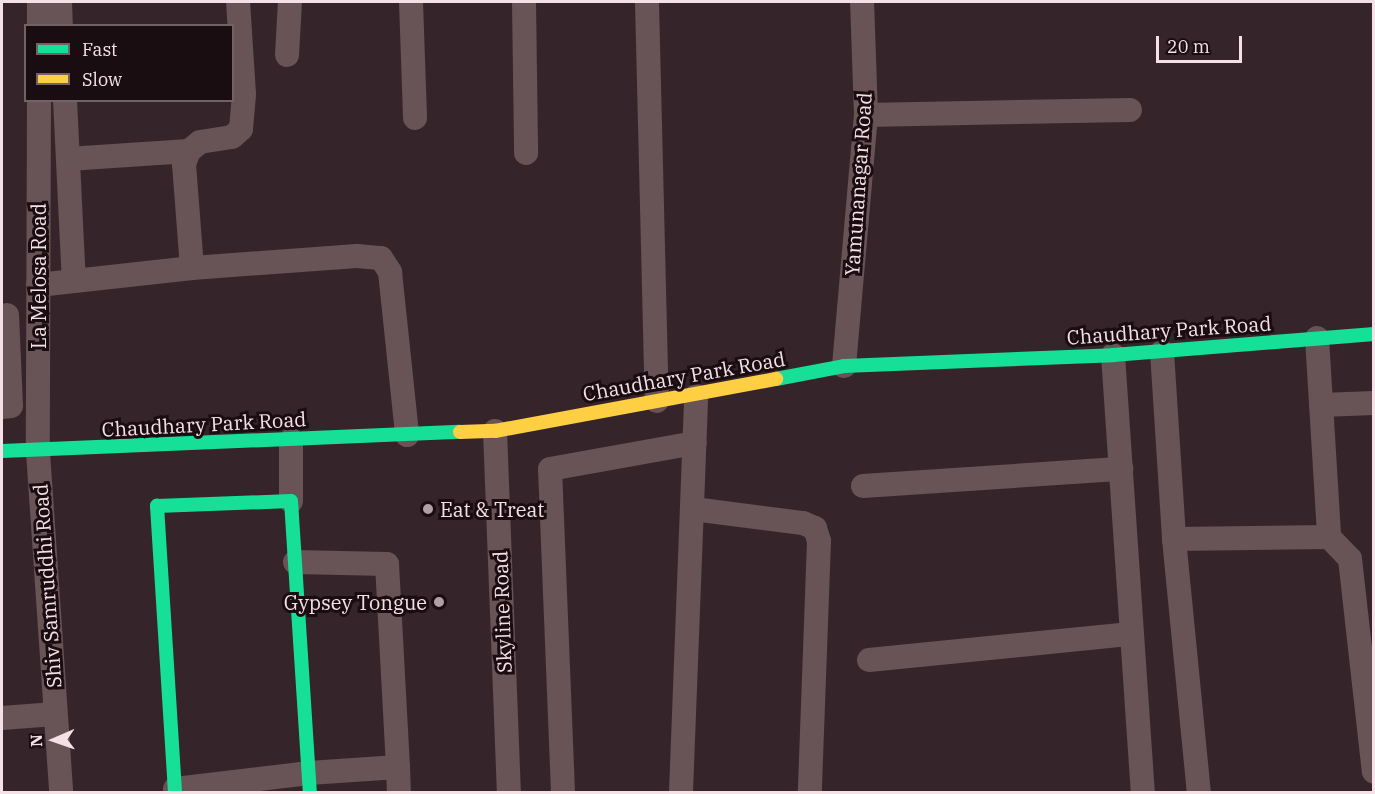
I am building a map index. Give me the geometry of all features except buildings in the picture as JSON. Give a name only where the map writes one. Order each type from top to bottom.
[{"type":"street","points":[[39,2],[39,24]]},
{"type":"street","points":[[60,2],[61,24]]},
{"type":"street","points":[[192,268],[184,164],[189,151],[200,142],[232,137],[241,129],[244,94],[238,2]]},
{"type":"street","points":[[287,55],[290,2]]},
{"type":"street","points":[[411,2],[415,118]]},
{"type":"street","points":[[524,2],[526,153]]},
{"type":"street","points":[[648,2],[657,400]]},
{"type":"street","name":"Yamunanagar Road","points":[[844,366],[866,115],[862,2]]},
{"type":"street","name":"La Melosa Road","points":[[38,452],[39,102]]},
{"type":"street","points":[[65,102],[74,281]]},
{"type":"street","points":[[866,115],[1130,110]]},
{"type":"street","points":[[68,159],[189,151]]},
{"type":"street","points":[[39,285],[192,268],[357,256],[381,258],[390,272],[406,435]]},
{"type":"street","points":[[2,407],[11,406],[7,315]]},
{"type":"street","name":"Chaudhary Park Road","points":[[2,451],[38,452],[495,431],[657,400],[696,396],[844,366],[1113,355],[1374,334]]},
{"type":"street","points":[[1317,338],[1329,537],[1350,559],[1374,772]]},
{"type":"street","points":[[1162,352],[1174,539],[1199,792]]},
{"type":"street","points":[[1113,355],[1143,792]]},
{"type":"street","points":[[681,792],[696,396]]},
{"type":"street","points":[[1321,405],[1374,403]]},
{"type":"street","name":"Skyline Road","points":[[495,431],[509,792]]},
{"type":"street","points":[[291,440],[291,501],[310,783]]},
{"type":"street","points":[[563,792],[550,469],[695,443]]},
{"type":"street","name":"Shiv Samruddhi Road","points":[[38,452],[61,792]]},
{"type":"street","points":[[863,486],[1121,469]]},
{"type":"street","points":[[291,501],[157,506],[175,791],[310,783],[398,767]]},
{"type":"street","points":[[693,509],[803,523],[814,528],[819,541],[810,792]]},
{"type":"street","points":[[1174,539],[1329,537]]},
{"type":"street","points":[[295,562],[387,564],[399,792]]},
{"type":"street","points":[[869,660],[1131,634]]},
{"type":"street","points":[[2,718],[55,714]]},
{"type":"traffic: fast","points":[[776,379],[844,366],[1113,355],[1374,334]]},
{"type":"traffic: fast","points":[[2,451],[460,432]]},
{"type":"traffic: fast","points":[[175,792],[157,506],[291,501],[310,792]]},
{"type":"traffic: slow","points":[[460,432],[495,431],[776,379]]},
{"type":"place","name":"Eat & Treat","points":[[428,509]]},
{"type":"place","name":"Gypsey Tongue","points":[[439,602]]}]
